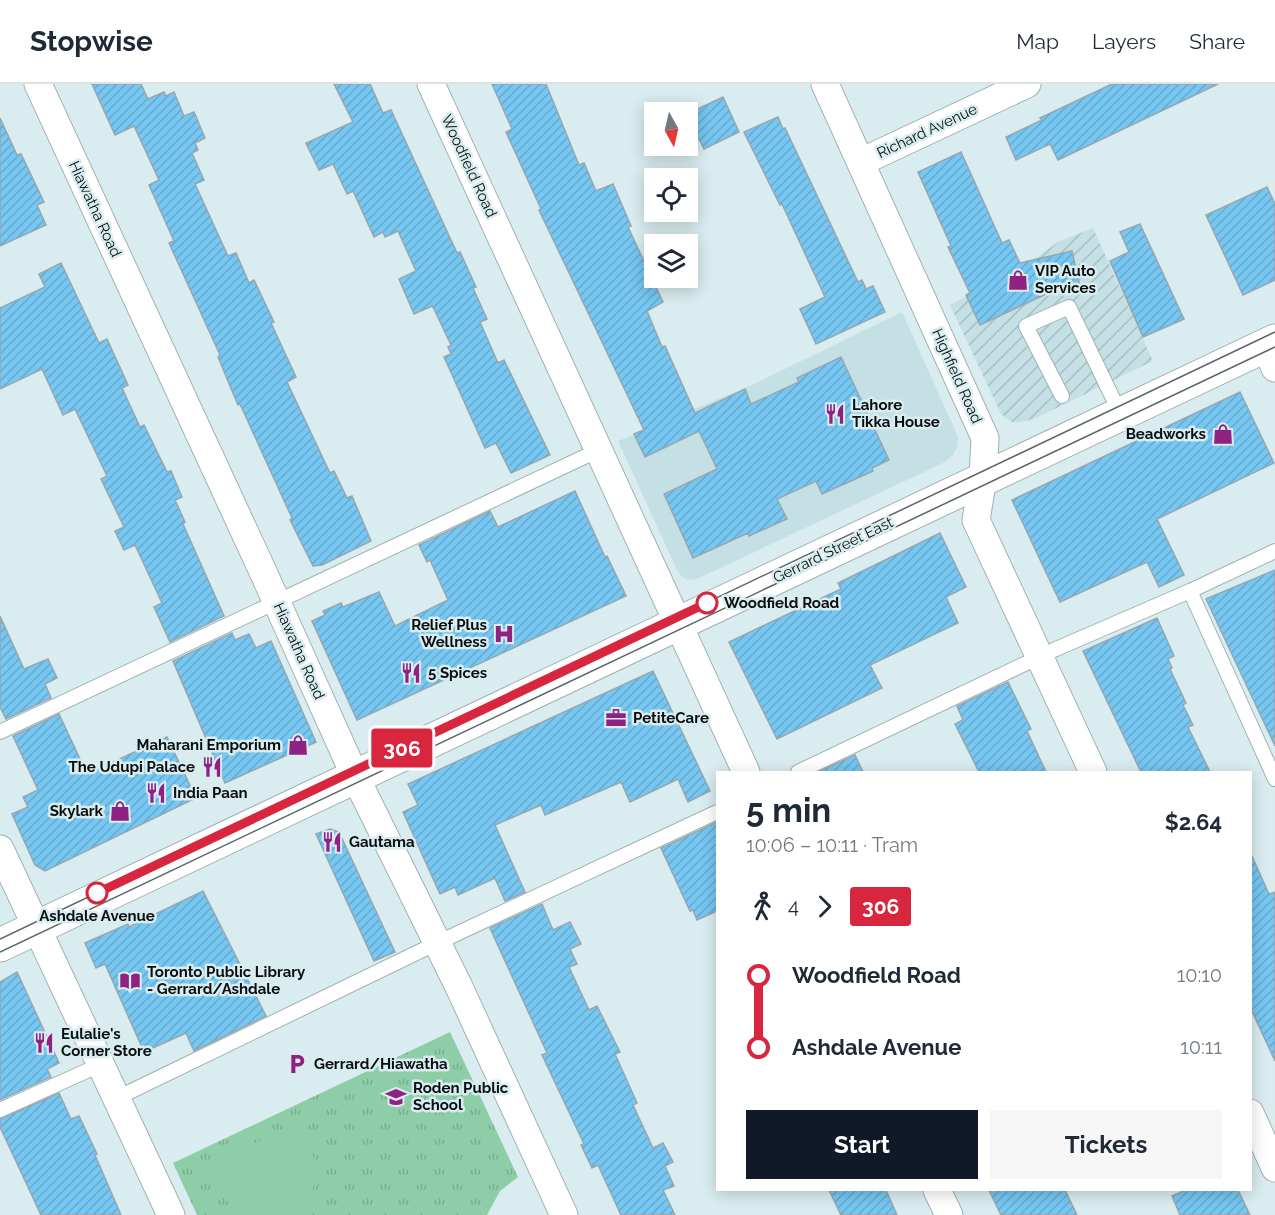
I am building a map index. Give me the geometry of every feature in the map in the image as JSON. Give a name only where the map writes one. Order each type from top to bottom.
[{"type":"main road","name":"Gerrard Street East","points":[[0,945],[1120,413],[1272,351]]},
{"type":"street","name":"Hiawatha Road","points":[[38,84],[277,601],[355,776],[437,943],[564,1215]]},
{"type":"street","name":"Woodfield Road","points":[[431,84],[746,771]]},
{"type":"street","name":"Highfield Road","points":[[825,84],[985,438],[983,478],[976,520],[1093,771]]},
{"type":"street","name":"Richard Avenue","points":[[861,162],[1027,84]]},
{"type":"street","points":[[0,849],[171,1215]]},
{"type":"street","points":[[1252,1117],[1275,1168]]},
{"type":"street","points":[[937,1191],[949,1215]]},
{"type":"lane","points":[[1062,396],[1026,326],[1069,307],[1120,413]]},
{"type":"lane","points":[[0,732],[599,450]]},
{"type":"lane","points":[[800,771],[1040,657],[1275,551]]},
{"type":"lane","points":[[1190,591],[1275,779]]},
{"type":"lane","points":[[117,1098],[437,943],[716,812]]},
{"type":"lane","points":[[0,1110],[102,1064]]},
{"type":"shaded area","points":[[1093,228],[1153,361],[1034,419],[1012,422],[1000,412],[950,305],[1026,265],[1058,242]]},
{"type":"shaded area","points":[[902,312],[958,437],[953,455],[945,462],[697,579],[689,580],[682,577],[618,441],[754,384]]},
{"type":"green space","name":"Roden Public School","points":[[450,1032],[518,1177],[500,1191],[487,1215],[197,1215],[173,1163]]},
{"type":"green space","points":[[295,1122],[320,1170],[308,1200],[291,1215],[235,1215],[209,1167]]},
{"type":"building","points":[[92,84],[141,84],[148,99],[164,92],[166,96],[174,92],[184,116],[194,112],[205,138],[195,143],[198,150],[192,153],[204,180],[195,184],[228,256],[236,253],[249,283],[254,280],[296,377],[287,382],[330,473],[334,471],[347,498],[352,496],[371,541],[322,565],[313,566],[290,520],[292,518],[240,404],[238,405],[218,357],[220,355],[169,243],[174,241],[149,185],[159,180],[134,126],[115,135]]},
{"type":"building","points":[[334,84],[370,84],[383,113],[391,110],[457,253],[460,252],[476,287],[473,288],[487,319],[480,322],[498,363],[504,360],[550,455],[511,473],[496,443],[485,448],[444,357],[451,354],[448,347],[451,345],[434,309],[432,306],[414,314],[399,279],[416,271],[398,231],[385,237],[383,232],[374,237],[353,191],[347,194],[333,164],[319,170],[306,143],[353,122]]},
{"type":"building","points":[[492,84],[546,84],[579,165],[584,163],[596,191],[613,184],[631,226],[628,227],[644,261],[644,288],[656,288],[663,302],[647,311],[695,413],[745,389],[751,404],[799,382],[797,378],[841,357],[889,460],[872,468],[873,471],[822,494],[816,481],[777,499],[787,519],[749,536],[748,533],[693,558],[664,494],[717,469],[699,431],[645,457],[634,434],[644,430],[539,210],[541,209],[506,132],[512,129]]},
{"type":"building","points":[[1112,84],[1218,84],[1058,160],[1050,144],[1016,160],[1006,137]]},
{"type":"building","points":[[723,97],[739,132],[704,149],[698,140],[698,109]]},
{"type":"building","points":[[778,117],[858,282],[862,280],[866,289],[873,286],[885,312],[816,344],[800,309],[825,297],[782,204],[780,205],[744,132]]},
{"type":"building","points":[[0,118],[17,155],[21,154],[44,202],[37,205],[46,225],[0,246]]},
{"type":"building","points":[[961,152],[1002,243],[1009,240],[1020,263],[1072,251],[1079,283],[1063,286],[980,325],[966,295],[970,293],[948,247],[951,246],[918,172]]},
{"type":"building","points":[[1267,187],[1275,204],[1275,280],[1243,295],[1206,215]]},
{"type":"building","points":[[1140,224],[1184,319],[1143,337],[1110,261],[1129,252],[1120,232]]},
{"type":"building","points":[[61,263],[99,343],[107,339],[128,385],[122,388],[140,427],[144,425],[167,472],[171,471],[182,497],[175,500],[185,522],[183,524],[224,616],[170,642],[154,607],[162,603],[135,545],[124,550],[115,531],[124,527],[101,479],[107,476],[75,409],[63,415],[42,369],[0,389],[0,308],[45,287],[39,274]]},
{"type":"building","points":[[1240,392],[1274,463],[1157,519],[1184,575],[1159,587],[1147,562],[1060,602],[1012,500]]},
{"type":"building","points":[[575,491],[605,557],[607,556],[626,596],[357,720],[312,621],[325,615],[323,611],[341,603],[343,607],[379,592],[395,626],[448,600],[430,560],[427,562],[419,545],[490,511],[498,527]]},
{"type":"building","points":[[940,533],[966,587],[946,597],[958,623],[870,665],[882,688],[777,739],[729,642],[841,589],[838,583]]},
{"type":"building","points":[[1275,570],[1275,746],[1206,599]]},
{"type":"building","points":[[0,616],[24,669],[48,659],[57,678],[45,684],[51,698],[6,719],[0,707]]},
{"type":"building","points":[[1157,618],[1174,656],[1168,659],[1172,668],[1170,669],[1186,703],[1183,705],[1193,725],[1188,727],[1210,771],[1141,771],[1083,651]]},
{"type":"building","points":[[232,633],[235,640],[249,634],[256,648],[271,641],[316,742],[225,783],[173,661]]},
{"type":"building","points":[[653,671],[710,791],[688,802],[678,779],[630,802],[621,782],[545,815],[541,805],[495,825],[525,892],[505,901],[495,878],[458,895],[455,887],[440,894],[403,812],[418,805],[408,784]]},
{"type":"building","points":[[1008,682],[1031,729],[1027,731],[1046,771],[978,771],[955,724],[963,720],[957,706]]},
{"type":"building","points":[[59,714],[87,774],[167,737],[196,798],[45,871],[35,865],[12,814],[28,807],[23,797],[38,790],[13,736]]},
{"type":"building","points":[[855,755],[863,771],[820,771]]},
{"type":"building","points":[[716,822],[716,911],[697,920],[693,910],[690,911],[661,848]]},
{"type":"building","points":[[330,829],[339,832],[395,952],[374,961],[316,834]]},
{"type":"building","points":[[1252,856],[1269,894],[1275,892],[1275,1061],[1252,1011]]},
{"type":"building","points":[[203,891],[266,1016],[194,1051],[186,1033],[144,1052],[105,964],[96,968],[85,943],[128,924],[129,927]]},
{"type":"building","points":[[542,904],[553,930],[570,922],[581,944],[570,949],[577,964],[569,967],[589,1010],[597,1006],[620,1052],[615,1054],[637,1103],[633,1105],[653,1148],[663,1143],[673,1162],[665,1166],[674,1186],[663,1190],[675,1215],[621,1215],[598,1165],[592,1168],[581,1145],[584,1144],[542,1055],[547,1053],[490,928]]},
{"type":"building","points":[[17,972],[59,1063],[47,1069],[51,1077],[0,1100],[0,982]]},
{"type":"building","points":[[59,1093],[71,1119],[79,1116],[121,1215],[41,1215],[0,1127],[0,1119]]},
{"type":"building","points":[[829,1191],[886,1191],[897,1215],[841,1215]]},
{"type":"building","points":[[989,1191],[1065,1191],[1077,1215],[1001,1215]]},
{"type":"building","points":[[1184,1191],[1238,1191],[1250,1215],[1180,1215],[1172,1196]]},
{"type":"tram line","points":[[0,939],[1275,332]]},
{"type":"tram line","points":[[0,952],[1275,347]]},
{"type":"tram line","name":"306","points":[[97,893],[707,603]]},
{"type":"place","name":"VIP Auto Services","points":[[1018,280]]},
{"type":"place","name":"Lahore Tikka House","points":[[835,414]]},
{"type":"place","name":"Beadworks","points":[[1223,434]]},
{"type":"place","name":"Woodfield Road","points":[[707,603]]},
{"type":"place","name":"Relief Plus Wellness","points":[[504,634]]},
{"type":"place","name":"5 Spices","points":[[411,673]]},
{"type":"place","name":"PetiteCare","points":[[616,718]]},
{"type":"place","name":"Maharani Emporium","points":[[298,745]]},
{"type":"place","name":"The Udupi Palace","points":[[212,767]]},
{"type":"place","name":"India Paan","points":[[156,793]]},
{"type":"place","name":"Skylark","points":[[120,811]]},
{"type":"place","name":"Gautama","points":[[332,842]]},
{"type":"place","name":"Ashdale Avenue","points":[[97,893]]},
{"type":"place","name":"Toronto Public Library - Gerrard/Ashdale","points":[[130,981]]},
{"type":"place","name":"Eulalie's Corner Store","points":[[44,1043]]},
{"type":"place","name":"Gerrard/Hiawatha","points":[[297,1064]]},
{"type":"place","name":"Roden Public School","points":[[396,1097]]}]
